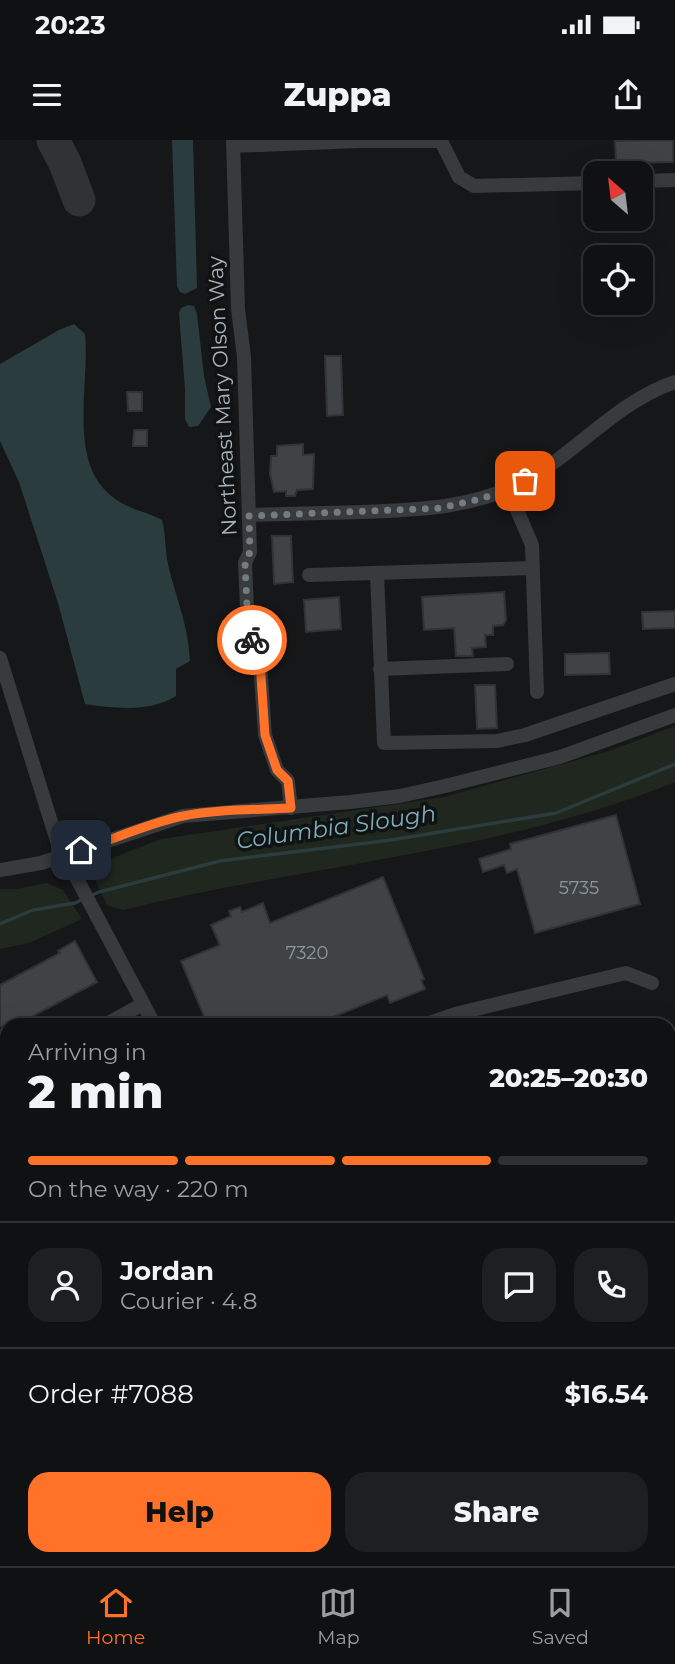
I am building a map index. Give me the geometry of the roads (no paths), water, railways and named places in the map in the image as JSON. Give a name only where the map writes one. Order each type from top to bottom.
[{"type":"street","points":[[233,143],[442,141],[459,177],[474,186],[583,183]]},
{"type":"street","name":"Northeast Mary Olson Way","points":[[233,143],[238,309],[244,357],[249,516],[250,552],[245,563],[248,630],[260,662],[265,735],[277,770],[288,781],[291,808]]},
{"type":"street","points":[[653,181],[675,180]]},
{"type":"street","points":[[249,516],[441,508],[484,498],[525,481],[619,411],[675,382]]},
{"type":"street","points":[[508,489],[532,545],[537,692]]},
{"type":"street","points":[[309,575],[533,568]]},
{"type":"street","points":[[377,573],[384,743],[506,739],[675,684]]},
{"type":"street","points":[[0,658],[50,825],[78,884],[151,1018]]},
{"type":"street","points":[[380,669],[507,664]]},
{"type":"street","points":[[0,870],[64,856],[183,816],[370,800],[445,786],[560,757],[675,715]]},
{"type":"street","points":[[444,1018],[626,973],[652,983]]},
{"type":"street","points":[[118,1018],[143,1004]]},
{"type":"waterway","name":"Columbia Slough","points":[[90,896],[220,861],[391,840],[556,813],[675,764]]},
{"type":"waterway","name":"Columbia Slough","points":[[0,924],[33,910],[75,903],[83,899]]}]
